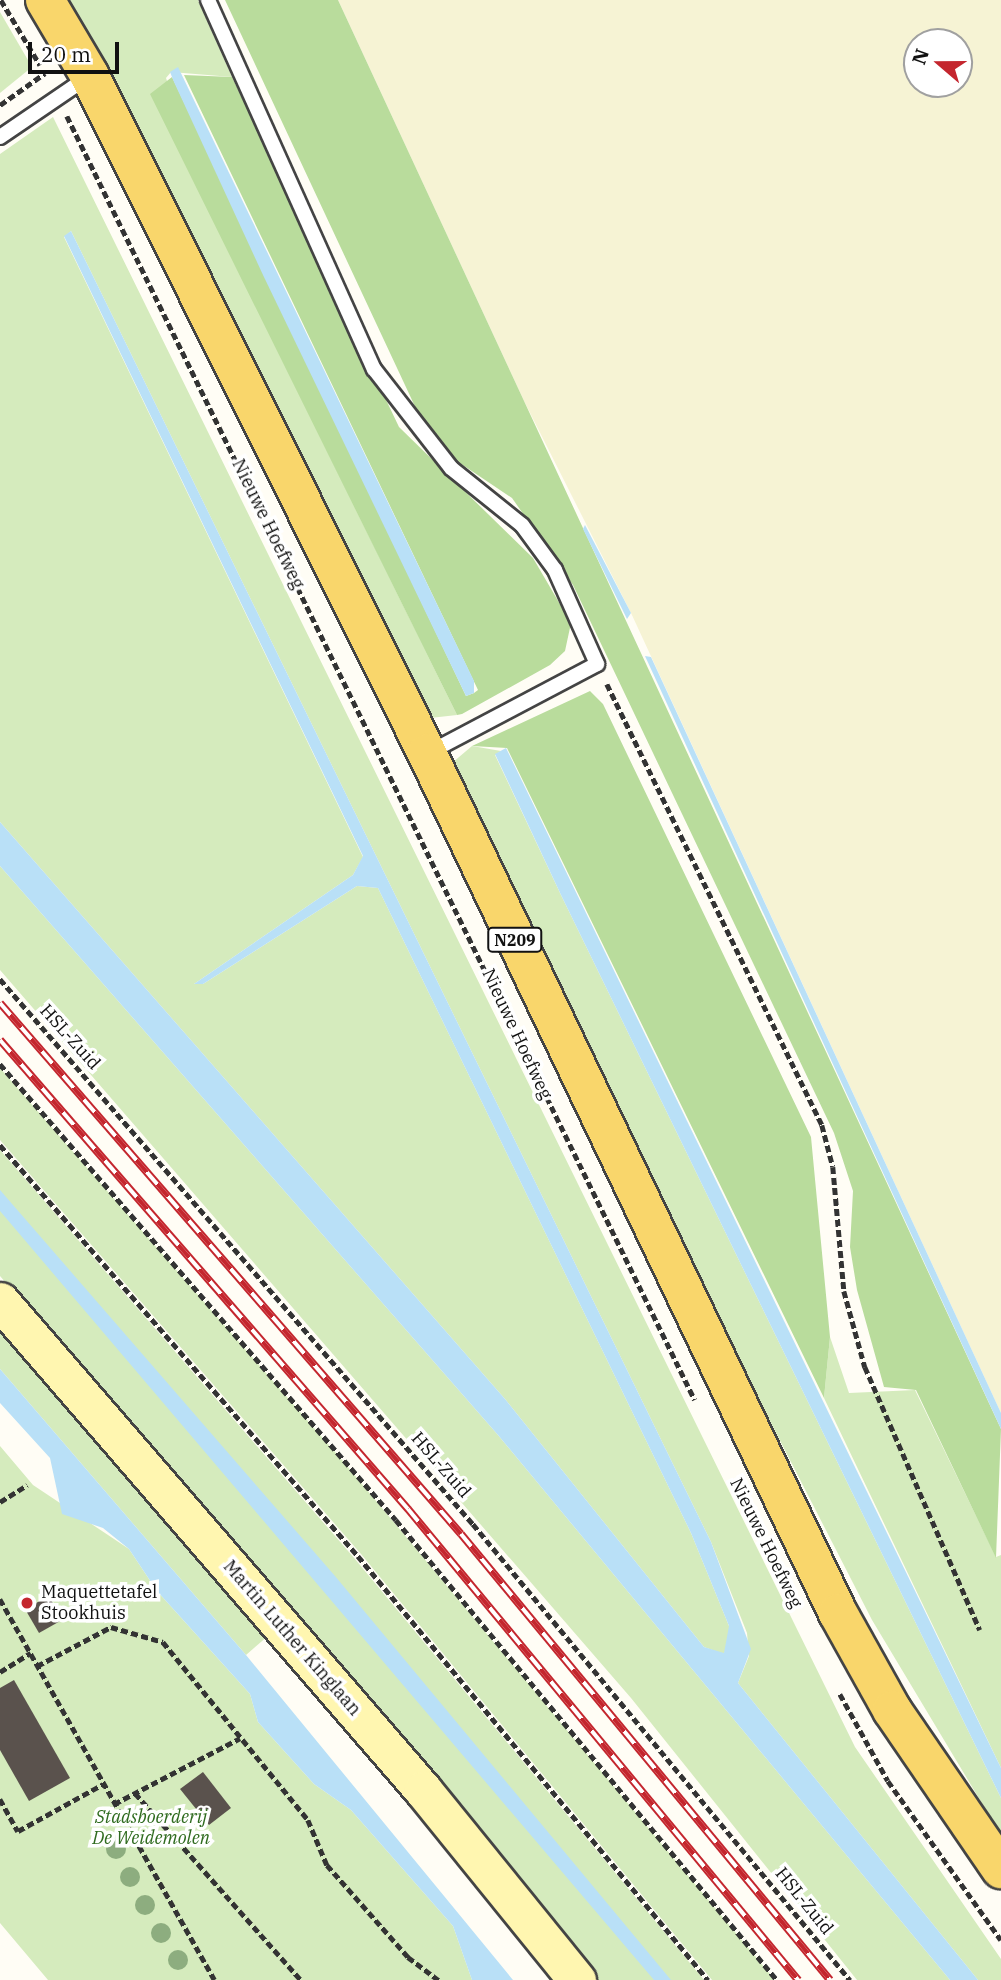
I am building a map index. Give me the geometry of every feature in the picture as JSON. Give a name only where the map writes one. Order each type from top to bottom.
[{"type":"main road","name":"Nieuwe Hoefweg","points":[[45,0],[90,76],[426,753],[838,1613],[892,1710],[1001,1869]]},
{"type":"street","name":"Martin Luther Kinglaan","points":[[0,1301],[424,1790],[577,1980]]},
{"type":"lane","points":[[208,0],[374,369],[451,468],[522,525],[555,570],[597,664],[426,753]]},
{"type":"lane","points":[[0,137],[56,96],[90,76]]},
{"type":"path","name":"Nieuwe Hoefweg","points":[[1,0],[45,73],[697,1403]]},
{"type":"path","points":[[0,105],[45,73]]},
{"type":"path","points":[[597,664],[822,1125],[833,1167],[844,1291],[865,1367],[980,1630]]},
{"type":"path","name":"HSL-Zuid","points":[[0,979],[489,1543],[850,1980]]},
{"type":"path","points":[[0,1064],[396,1520],[777,1980]]},
{"type":"path","points":[[0,1145],[358,1556],[708,1980]]},
{"type":"path","points":[[0,1503],[27,1485]]},
{"type":"path","points":[[0,1600],[215,1980]]},
{"type":"path","points":[[37,1666],[111,1627],[136,1629],[163,1642],[307,1820],[327,1864],[408,1957],[439,1980]]},
{"type":"path","points":[[0,1672],[30,1653]]},
{"type":"path","points":[[837,1686],[868,1750],[1001,1940]]},
{"type":"path","points":[[114,1804],[240,1738]]},
{"type":"path","points":[[0,1799],[18,1831],[103,1784]]},
{"type":"path","points":[[135,1793],[301,1980]]},
{"type":"shaded area","points":[[338,0],[1001,0],[1001,1413],[631,613],[524,401]]},
{"type":"green space","points":[[65,0],[198,0],[232,77],[171,72],[166,78],[217,227],[457,715],[430,718]]},
{"type":"green space","points":[[225,0],[338,0],[1001,1429],[996,1558],[916,1390],[884,1387],[857,1290],[850,1247],[853,1191],[834,1133],[573,585],[512,498],[439,449],[426,430]]},
{"type":"green space","points":[[0,12],[32,67],[0,93]]},
{"type":"green space","points":[[184,75],[232,77],[399,427],[533,558],[571,623],[565,651],[550,665],[462,714],[457,715],[150,94],[172,77],[466,696],[474,693],[478,690]]},
{"type":"green space","points":[[53,117],[855,1747],[1001,1959],[1001,1980],[978,1980],[738,1683],[749,1656],[747,1633],[711,1542],[71,231],[64,237],[363,857],[353,875],[194,984],[203,984],[357,886],[378,888],[691,1533],[729,1626],[730,1647],[723,1654],[704,1647],[505,1399],[0,822],[0,154]]},
{"type":"green space","points":[[590,691],[603,704],[811,1137],[830,1337],[824,1398],[507,748],[472,746]]},
{"type":"green space","points":[[472,746],[501,751],[495,755],[561,895],[1001,1798],[1001,1835],[872,1620],[670,1226],[452,763]]},
{"type":"green space","points":[[0,866],[498,1435],[950,1980],[857,1980],[631,1698],[0,970]]},
{"type":"green space","points":[[0,1068],[342,1460],[775,1980],[712,1980],[361,1554],[0,1140]]},
{"type":"green space","points":[[0,1150],[355,1559],[704,1980],[594,1980],[293,1615],[0,1276]]},
{"type":"green space","points":[[0,1326],[269,1635],[246,1655],[0,1369]]},
{"type":"green space","points":[[830,1337],[849,1393],[915,1390],[996,1557],[1001,1555],[1001,1768],[824,1398]]},
{"type":"green space","name":"Stadsboerderij De Weidemolen","points":[[0,1446],[33,1485],[129,1549],[157,1591],[250,1694],[258,1722],[314,1784],[351,1810],[453,1926],[472,1980],[48,1980],[0,1923]]},
{"type":"water","points":[[178,67],[474,681],[474,693],[466,696],[263,275],[174,82],[170,72]]},
{"type":"water","points":[[71,231],[711,1542],[751,1649],[738,1683],[978,1980],[950,1980],[498,1435],[0,866],[0,822],[505,1399],[704,1647],[724,1653],[729,1626],[691,1533],[378,888],[357,886],[203,984],[194,984],[353,875],[363,856],[64,236]]},
{"type":"water","points":[[585,525],[631,613],[627,619],[583,529]]},
{"type":"water","points":[[645,656],[651,657],[1001,1413],[1001,1429]]},
{"type":"water","points":[[506,748],[1001,1768],[1001,1798],[561,895],[495,754]]},
{"type":"water","points":[[0,1190],[335,1576],[671,1980],[654,1980],[0,1211]]},
{"type":"water","points":[[0,1369],[246,1655],[513,1980],[472,1980],[453,1926],[351,1810],[314,1784],[258,1722],[250,1694],[157,1591],[129,1549],[103,1528],[62,1514],[50,1458],[0,1403]]},
{"type":"building","points":[[49,1596],[62,1620],[39,1633],[25,1609]]},
{"type":"building","points":[[14,1680],[70,1778],[29,1801],[0,1750],[0,1688]]},
{"type":"building","points":[[203,1772],[231,1808],[209,1825],[180,1789]]},
{"type":"railway","points":[[0,1003],[461,1534],[830,1980]]},
{"type":"railway","points":[[0,1040],[408,1509],[798,1980]]},
{"type":"place","name":"Maquettetafel Stookhuis","points":[[27,1603]]}]
